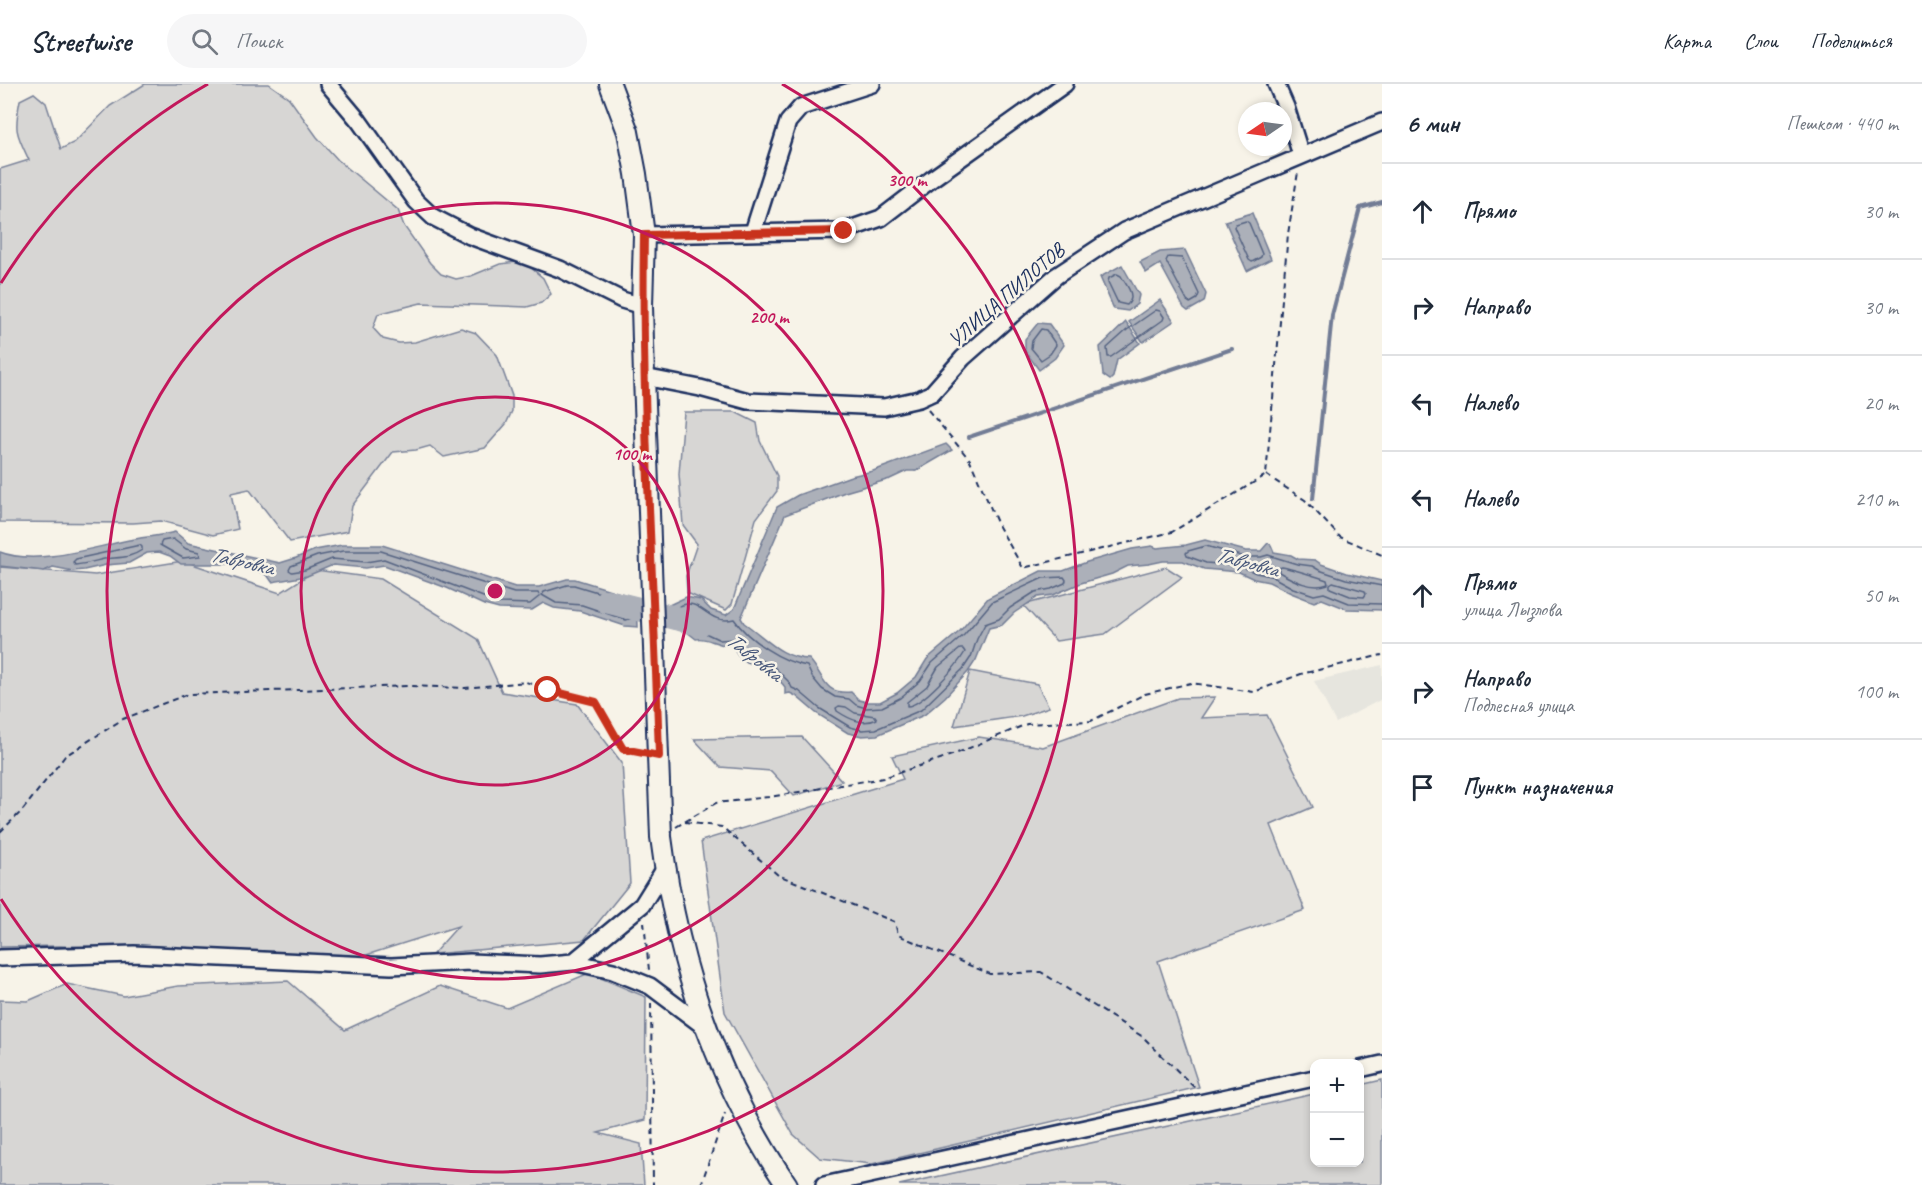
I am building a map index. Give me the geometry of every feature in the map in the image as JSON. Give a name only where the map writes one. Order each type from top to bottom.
[{"type":"street","points":[[328,84],[359,121],[416,201],[433,217],[470,236],[560,269],[622,300],[642,306]]},
{"type":"street","points":[[610,84],[628,132],[644,235],[642,306],[644,377],[661,837],[665,868],[682,951],[706,1028],[732,1093],[765,1153],[787,1185]]},
{"type":"street","points":[[753,232],[788,122],[801,107],[872,84]]},
{"type":"street","points":[[644,235],[844,231],[881,218],[1065,84]]},
{"type":"street","points":[[1276,84],[1301,155]]},
{"type":"street","name":"УЛИЦА ПИЛОТОВ","points":[[644,377],[700,388],[748,401],[884,406],[919,399],[932,393],[963,358],[1056,276],[1102,244],[1169,210],[1382,122]]},
{"type":"street","points":[[573,962],[642,905],[665,868]]},
{"type":"street","points":[[0,958],[134,954],[391,966],[470,962],[540,965],[573,962],[614,971],[651,987],[706,1028]]},
{"type":"street","points":[[1364,1068],[1382,1064]]},
{"type":"street","points":[[824,1185],[1310,1079]]},
{"type":"path","points":[[1266,475],[1288,234],[1301,155]]},
{"type":"path","points":[[919,399],[970,460],[998,525],[1023,568],[1172,532],[1266,475]]},
{"type":"path","points":[[1266,475],[1305,500],[1340,537],[1382,555]]},
{"type":"path","points":[[661,837],[716,802],[769,797],[882,778],[955,754],[1027,724],[1091,721],[1145,694],[1191,683],[1254,692],[1301,674],[1382,655]]},
{"type":"path","points":[[0,832],[22,811],[65,756],[123,719],[188,694],[409,686],[465,688],[526,682],[596,702],[623,749],[659,756]]},
{"type":"path","points":[[685,822],[722,827],[778,875],[895,922],[898,935],[990,974],[1041,972],[1143,1036],[1209,1101]]},
{"type":"path","points":[[642,905],[651,987],[653,1185]]},
{"type":"path","points":[[701,1185],[732,1093]]},
{"type":"shaded area","points":[[145,84],[269,84],[289,98],[317,137],[338,160],[398,210],[404,226],[430,263],[441,274],[456,279],[471,276],[500,264],[516,262],[530,267],[543,278],[551,294],[541,303],[527,307],[421,303],[378,314],[373,328],[383,339],[399,343],[415,342],[461,328],[476,333],[497,355],[512,396],[512,411],[506,424],[485,448],[444,457],[430,446],[393,452],[352,506],[348,531],[290,542],[249,489],[231,493],[238,529],[213,535],[161,521],[133,523],[0,522],[0,169],[29,160],[17,132],[20,100],[34,93],[46,103],[61,149],[75,142],[110,106]]},
{"type":"shaded area","points":[[684,412],[735,412],[757,423],[760,441],[777,476],[777,491],[756,519],[732,604],[726,610],[687,593],[686,576],[697,544],[683,525],[679,474]]},
{"type":"shaded area","points":[[183,561],[280,593],[316,570],[381,579],[478,639],[502,692],[577,704],[622,763],[630,883],[584,940],[433,954],[458,926],[360,957],[60,946],[0,947],[0,567],[95,575]]},
{"type":"shaded area","points":[[1166,567],[1182,577],[1105,634],[1056,641],[1023,605]]},
{"type":"shaded area","points":[[1382,665],[1382,699],[1336,723],[1314,681]]},
{"type":"shaded area","points":[[970,671],[1037,684],[1049,707],[1022,716],[954,726]]},
{"type":"shaded area","points":[[1215,697],[1201,718],[1267,715],[1313,807],[1271,825],[1305,910],[1158,961],[1199,1087],[872,1164],[820,1158],[793,1134],[725,1012],[701,841],[903,779],[892,756],[979,737],[1043,747],[1178,698]]},
{"type":"shaded area","points":[[802,737],[842,781],[794,796],[771,771],[720,767],[694,739]]},
{"type":"shaded area","points":[[589,973],[646,997],[645,1120],[598,1133],[641,1144],[644,1185],[0,1185],[0,1000],[28,1001],[67,984],[124,996],[178,986],[288,981],[345,1030],[440,986],[507,1008]]},
{"type":"shaded area","points":[[1382,1080],[1382,1185],[899,1185],[1310,1095],[1310,1167],[1364,1167],[1364,1084]]},
{"type":"water","points":[[1252,213],[1271,259],[1247,271],[1225,221]]},
{"type":"water","points":[[1185,250],[1206,294],[1204,302],[1188,311],[1184,308],[1160,264],[1146,273],[1140,262],[1160,252]]},
{"type":"water","points":[[1122,265],[1139,295],[1137,304],[1128,311],[1114,309],[1100,277]]},
{"type":"water","points":[[1160,300],[1174,321],[1143,342],[1129,322]]},
{"type":"water","points":[[1126,322],[1140,343],[1117,360],[1113,377],[1110,380],[1103,375],[1100,347]]},
{"type":"water","points":[[1038,323],[1049,324],[1064,345],[1055,358],[1039,370],[1025,351],[1025,339]]},
{"type":"water","points":[[946,444],[952,450],[916,471],[907,471],[785,515],[741,618],[744,623],[782,651],[799,658],[809,659],[829,687],[834,690],[851,692],[859,700],[880,702],[897,693],[916,677],[927,659],[960,631],[988,598],[1041,571],[1063,571],[1132,549],[1152,546],[1157,548],[1186,545],[1205,540],[1246,551],[1261,551],[1268,543],[1274,552],[1291,555],[1298,559],[1315,560],[1347,573],[1382,581],[1382,610],[1347,609],[1322,599],[1314,602],[1269,582],[1254,579],[1239,572],[1204,569],[1183,561],[1163,561],[1128,566],[1053,595],[1038,597],[1014,613],[1002,625],[989,628],[976,660],[968,672],[945,697],[924,715],[877,735],[862,736],[848,733],[816,713],[796,696],[790,693],[785,694],[785,687],[774,675],[761,666],[743,660],[732,644],[696,639],[687,632],[670,628],[669,605],[686,597],[701,600],[711,610],[726,615],[734,609],[777,507],[798,495]]},
{"type":"water","points":[[175,532],[188,543],[280,563],[315,550],[342,545],[382,545],[515,587],[539,587],[575,579],[637,598],[638,627],[625,626],[580,611],[554,608],[543,603],[532,610],[499,609],[384,565],[366,568],[333,565],[307,576],[272,582],[261,572],[230,564],[181,564],[159,552],[147,553],[129,563],[73,571],[53,567],[44,571],[0,566],[0,552],[14,556],[47,556]]},
{"type":"waterway","points":[[1313,499],[1332,315],[1360,208],[1382,202]]},
{"type":"waterway","points":[[969,437],[1232,349]]},
{"type":"waterway","name":"Тавровка","points":[[606,601],[700,624]]},
{"type":"route","points":[[548,690],[596,702],[623,749],[659,756],[644,377],[642,306],[644,235],[844,231]]}]
